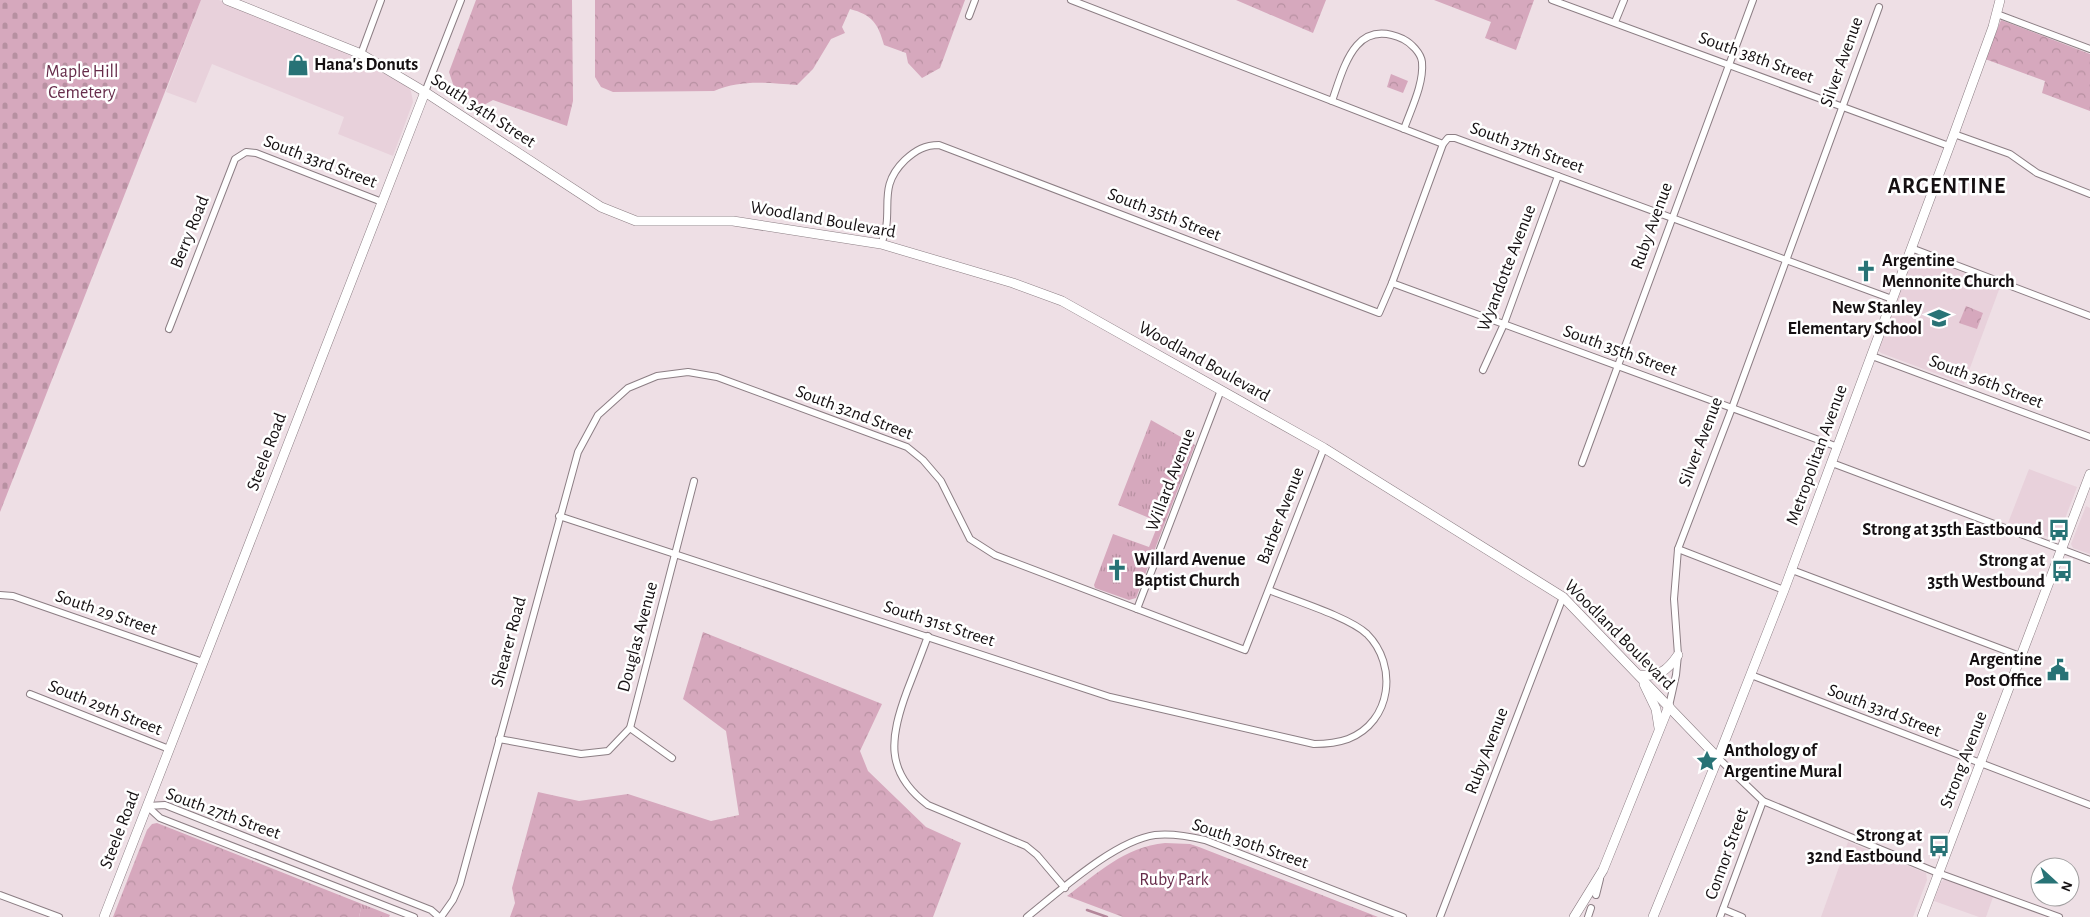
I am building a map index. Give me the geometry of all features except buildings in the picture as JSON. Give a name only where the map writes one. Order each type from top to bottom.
[{"type":"street","name":"South 34th Street","points":[[227,0],[361,54],[425,92],[581,194]]},
{"type":"street","points":[[361,54],[381,0]]},
{"type":"street","name":"Steele Road","points":[[104,917],[461,0]]},
{"type":"street","points":[[969,16],[975,0]]},
{"type":"street","name":"South 37th Street","points":[[1071,0],[1443,144],[1448,138],[1455,138],[1892,299]]},
{"type":"street","name":"South 38th Street","points":[[1552,0],[1950,146]]},
{"type":"street","points":[[1615,22],[1624,0]]},
{"type":"street","name":"Ruby Avenue","points":[[1582,463],[1753,0]]},
{"type":"street","name":"Metropolitan Avenue","points":[[1653,917],[1792,570],[1950,146],[2000,0]]},
{"type":"street","name":"Silver Avenue","points":[[1596,895],[1603,870],[1669,706],[1676,675],[1678,655],[1674,599],[1678,549],[1732,408],[1879,6]]},
{"type":"street","points":[[1996,14],[2090,49]]},
{"type":"street","points":[[1332,101],[1346,61],[1356,45],[1379,33],[1399,37],[1408,41],[1422,60],[1420,80],[1404,129]]},
{"type":"street","points":[[1954,134],[2010,154],[2037,173],[2090,194]]},
{"type":"street","points":[[1392,283],[1443,144]]},
{"type":"street","name":"South 35th Street","points":[[881,244],[887,222],[888,185],[891,177],[912,153],[926,145],[940,145],[1379,313],[1392,283],[1838,447]]},
{"type":"street","name":"South 33rd Street","points":[[246,152],[256,153],[382,202]]},
{"type":"street","name":"Berry Road","points":[[168,329],[235,159],[246,152]]},
{"type":"street","name":"Wyandotte Avenue","points":[[1483,370],[1504,324],[1558,176]]},
{"type":"street","name":"Woodland Boulevard","points":[[581,194],[612,213],[636,221],[733,221],[881,244],[1047,295],[1324,448],[1564,597],[1718,758]]},
{"type":"street","points":[[1911,248],[2090,316]]},
{"type":"street","name":"South 36th Street","points":[[1872,356],[2090,437]]},
{"type":"street","name":"South 32nd Street","points":[[628,388],[657,376],[688,372],[717,377],[907,447],[923,460],[941,480],[970,539],[1010,562],[1245,650]]},
{"type":"street","name":"Shearer Road","points":[[440,917],[453,900],[460,884],[498,739],[578,452],[598,414],[628,388]]},
{"type":"street","name":"Willard Avenue","points":[[1137,608],[1220,390]]},
{"type":"street","name":"Barber Avenue","points":[[1245,650],[1324,448]]},
{"type":"street","points":[[1832,463],[2090,560]]},
{"type":"street","name":"Strong Avenue","points":[[1922,917],[2090,474]]},
{"type":"street","name":"Douglas Avenue","points":[[630,728],[694,481]]},
{"type":"street","name":"South 31st Street","points":[[559,516],[1110,697],[1314,744],[1332,744],[1350,739],[1374,721],[1384,705],[1387,669],[1378,648],[1366,633],[1348,622],[1269,590]]},
{"type":"street","points":[[1678,549],[1784,590]]},
{"type":"street","points":[[1792,570],[2020,656]]},
{"type":"street","name":"South 29 Street","points":[[0,595],[13,596],[203,662]]},
{"type":"street","name":"Ruby Avenue","points":[[1440,917],[1564,597]]},
{"type":"street","points":[[928,636],[898,716],[893,746],[896,764],[901,776],[917,796],[944,812],[1026,846],[1038,855],[1065,888]]},
{"type":"street","points":[[1659,730],[1656,709],[1639,675],[1658,675],[1667,670],[1678,655]]},
{"type":"street","name":"South 33rd Street","points":[[1751,676],[2090,805]]},
{"type":"street","name":"South 29th Street","points":[[30,694],[169,749]]},
{"type":"street","points":[[498,739],[581,754],[608,751],[630,728],[672,758]]},
{"type":"street","points":[[1718,758],[1763,801],[1938,873],[2059,917]]},
{"type":"street","name":"Connor Street","points":[[1720,917],[1763,801]]},
{"type":"street","name":"South 27th Street","points":[[147,806],[165,806],[431,910],[440,917]]},
{"type":"street","name":"South 27th Street","points":[[147,806],[160,818],[414,917]]},
{"type":"street","name":"South 30th Street","points":[[1027,917],[1107,856],[1135,841],[1154,835],[1185,835],[1205,840],[1403,917]]},
{"type":"street","points":[[1574,917],[1603,870]]},
{"type":"street","points":[[0,895],[59,917]]},
{"type":"street","points":[[1588,917],[1591,908]]},
{"type":"street","points":[[1723,909],[1742,917]]},
{"type":"shaded area","points":[[201,0],[219,0],[340,50],[406,85],[411,91],[413,102],[393,156],[338,134],[344,117],[212,64],[196,103],[166,92]]},
{"type":"shaded area","name":"New Stanley Elementary School","points":[[1913,255],[1918,255],[2000,287],[1964,384],[1881,353],[1878,350]]},
{"type":"shaded area","points":[[2029,469],[2077,487],[2057,540],[2008,523]]},
{"type":"shaded area","points":[[2086,506],[2090,508],[2090,554],[2073,548],[2071,544]]},
{"type":"shaded area","points":[[1848,842],[1926,873],[1927,880],[1913,917],[1821,917]]},
{"type":"shaded area","points":[[1945,879],[1993,897],[1986,917],[1979,917],[1934,901],[1941,882]]},
{"type":"green space","name":"Maple Hill Cemetery","points":[[0,0],[201,0],[0,512]]},
{"type":"green space","points":[[476,0],[572,0],[573,101],[567,126],[493,100],[482,106],[456,93],[449,72]]},
{"type":"green space","points":[[595,0],[965,0],[940,68],[922,78],[908,63],[906,53],[884,45],[879,31],[869,17],[850,9],[842,27],[845,33],[831,39],[813,69],[797,85],[745,83],[714,91],[613,92],[601,87],[595,77]]},
{"type":"green space","points":[[1236,0],[1326,0],[1313,33]]},
{"type":"green space","points":[[1434,0],[1534,0],[1516,50],[1485,38],[1491,22]]},
{"type":"green space","points":[[2001,20],[2090,54],[2090,111],[2042,93],[2045,81],[1985,59]]},
{"type":"green space","points":[[1391,74],[1408,81],[1403,93],[1387,87]]},
{"type":"green space","points":[[1966,306],[1983,313],[1977,329],[1959,323]]},
{"type":"green space","points":[[1151,420],[1195,445],[1136,598],[1129,600],[1095,588],[1094,585],[1113,534],[1149,547],[1159,522],[1118,505]]},
{"type":"green space","points":[[703,632],[882,704],[860,751],[868,771],[926,827],[961,843],[933,917],[510,917],[515,903],[512,888],[538,792],[579,801],[628,794],[711,821],[739,815],[726,731],[683,699]]},
{"type":"green space","points":[[157,823],[362,904],[359,917],[113,917],[147,830],[152,824]]},
{"type":"green space","name":"Ruby Park","points":[[1165,843],[1190,844],[1199,847],[1378,917],[1123,917],[1067,896],[1124,855],[1150,845]]},
{"type":"green space","points":[[362,904],[390,915],[389,917],[359,917]]},
{"type":"waterway","points":[[1087,910],[1107,917]]},
{"type":"place","name":"Hana's Donuts","points":[[298,65]]},
{"type":"place","name":"Argentine Mennonite Church","points":[[1866,271]]},
{"type":"place","name":"New Stanley Elementary School","points":[[1939,318]]},
{"type":"place","name":"Strong at 35th Eastbound","points":[[2059,530]]},
{"type":"place","name":"Willard Avenue Baptist Church","points":[[1117,570]]},
{"type":"place","name":"Strong at 35th Westbound","points":[[2062,571]]},
{"type":"place","name":"Argentine Post Office","points":[[2058,670]]},
{"type":"place","name":"Anthology of Argentine Mural","points":[[1707,761]]},
{"type":"place","name":"Strong at 32nd Eastbound","points":[[1939,846]]},
{"type":"district","name":"ARGENTINE","points":[[1947,186]]}]
